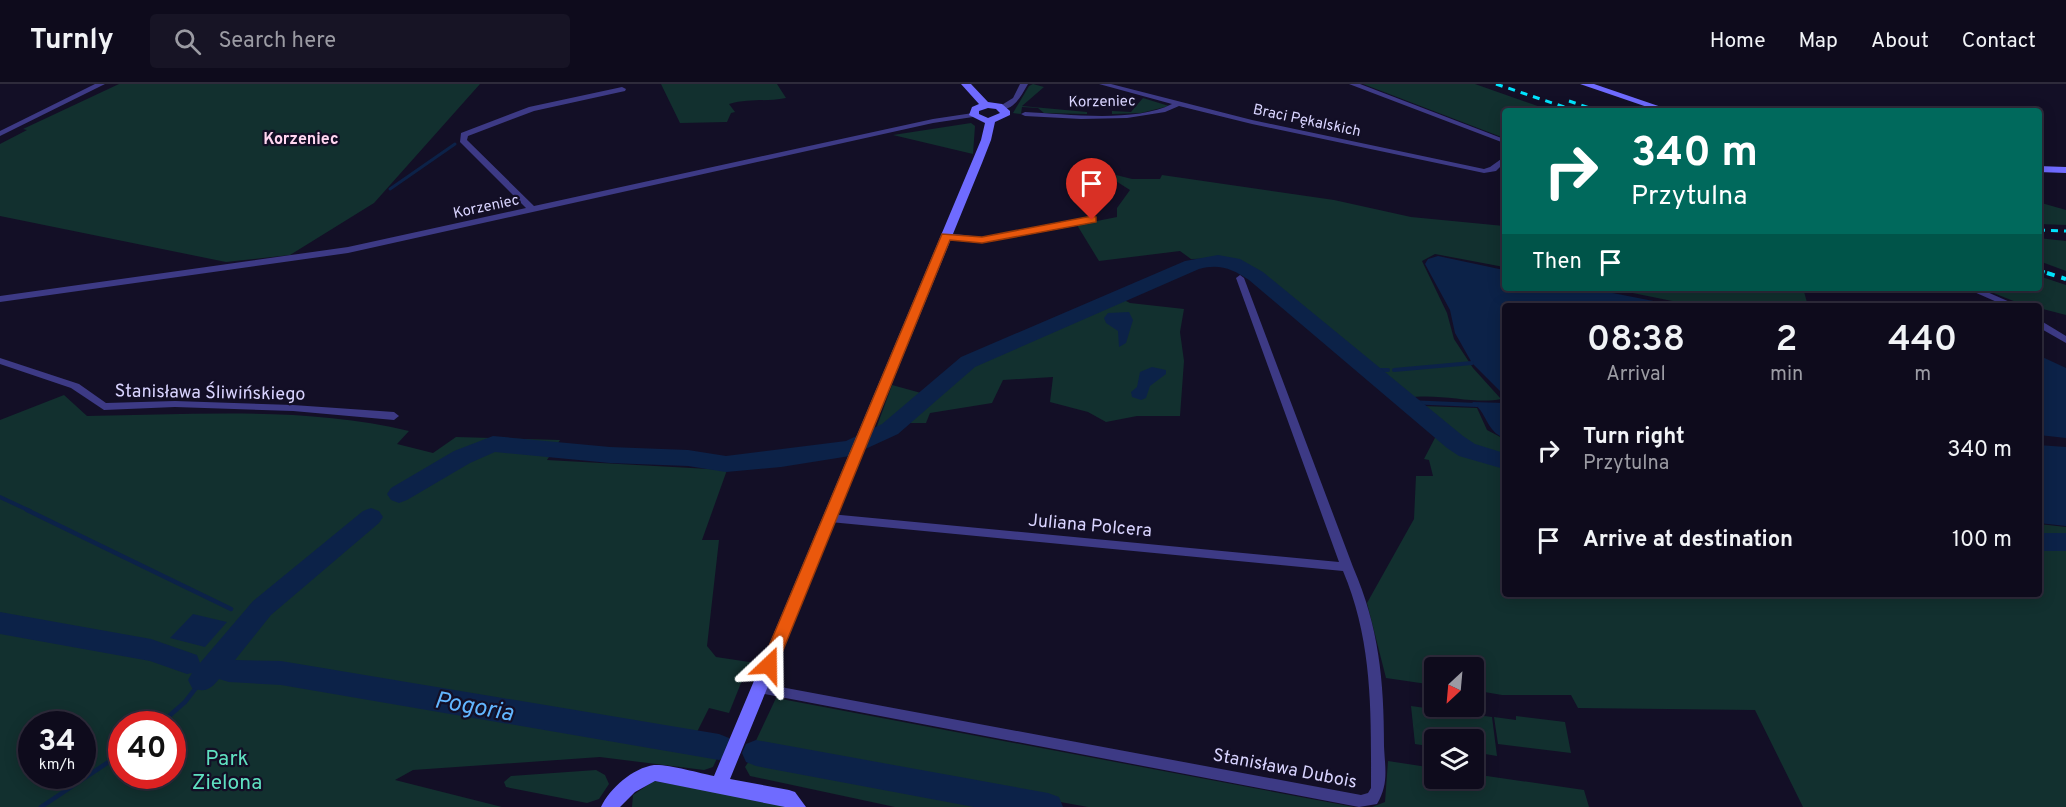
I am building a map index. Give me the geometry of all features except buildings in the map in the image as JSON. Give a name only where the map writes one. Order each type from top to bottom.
[{"type":"street","points":[[0,134],[101,84]]},
{"type":"street","points":[[966,84],[985,105]]},
{"type":"street","points":[[1003,108],[1006,112],[1003,117],[990,121],[973,115],[975,109],[985,105],[1003,108],[1016,99],[1024,84]]},
{"type":"street","name":"Braci Pękalskich","points":[[1103,84],[1252,122],[1484,171],[1493,169],[1502,161]]},
{"type":"street","points":[[1353,84],[1502,140]]},
{"type":"street","points":[[1585,84],[1659,108]]},
{"type":"street","points":[[533,210],[531,205],[464,140],[464,135],[532,110],[622,89]]},
{"type":"street","name":"Korzeniec","points":[[1025,114],[1130,116],[1168,109],[1177,104]]},
{"type":"street","name":"Korzeniec","points":[[0,299],[234,268],[348,250],[933,121],[973,115]]},
{"type":"street","points":[[720,783],[985,143],[990,121]]},
{"type":"street","points":[[2042,169],[2066,170]]},
{"type":"street","points":[[946,236],[982,240],[1092,220]]},
{"type":"street","name":"Stanisława Dubois","points":[[759,688],[1367,801],[1376,795],[1378,789],[1376,675],[1359,591],[1347,567],[1240,278]]},
{"type":"street","points":[[1977,291],[2007,303]]},
{"type":"street","points":[[2042,325],[2066,340]]},
{"type":"street","name":"Stanisława Śliwińskiego","points":[[0,361],[75,386],[104,407],[175,404],[293,408],[394,416]]},
{"type":"street","name":"Juliana Polcera","points":[[830,518],[1347,567]]},
{"type":"street","points":[[610,807],[620,793],[642,777],[655,773],[720,783],[789,798],[796,807]]},
{"type":"green space","points":[[119,84],[480,84],[374,203],[290,255],[226,262],[0,216],[0,144],[27,130],[23,129]]},
{"type":"green space","points":[[661,84],[777,84],[786,98],[729,104],[735,112],[731,113],[727,122],[680,123]]},
{"type":"green space","points":[[1033,84],[1044,87],[1022,106],[1087,112],[1087,114],[1044,113],[1038,108],[1022,107],[1021,114],[1013,113],[1029,86]]},
{"type":"green space","points":[[1363,84],[1475,84],[1543,108],[1502,108],[1502,137]]},
{"type":"green space","points":[[1143,98],[1169,106],[1141,113],[1112,114],[1112,111],[1131,112]]},
{"type":"green space","points":[[971,123],[975,126],[973,154],[893,135]]},
{"type":"green space","points":[[1116,175],[1132,179],[1160,179],[1162,175],[1334,200],[1411,217],[1502,226],[1502,267],[1435,254],[1422,261],[1447,313],[1454,339],[1473,368],[1501,399],[1480,401],[1431,396],[1407,398],[1253,269],[1227,258],[1191,259],[1180,251],[1099,261],[1077,225],[1117,217],[1117,208],[1130,190],[1111,178]]},
{"type":"green space","points":[[2042,203],[2066,210],[2066,225],[2042,224]]},
{"type":"green space","points":[[2042,238],[2066,241],[2066,271],[2042,262]]},
{"type":"green space","points":[[2042,277],[2066,285],[2066,315],[2042,309],[2042,303],[2018,303],[1988,291],[2042,291]]},
{"type":"green space","points":[[1623,291],[1804,291],[1807,303],[1682,303]]},
{"type":"green space","points":[[1124,300],[1130,303],[1184,309],[1180,332],[1184,361],[1180,416],[1137,416],[1106,422],[1088,412],[1050,402],[1053,377],[1003,380],[992,403],[930,413],[926,423],[909,423],[870,445],[892,385],[932,396],[978,361]]},
{"type":"green space","name":"Park Zielona","points":[[64,395],[87,416],[249,414],[330,418],[409,431],[397,444],[433,453],[456,437],[560,440],[547,460],[727,470],[702,540],[719,540],[707,646],[716,657],[756,663],[741,683],[729,713],[709,708],[689,748],[719,754],[713,767],[704,770],[600,757],[413,770],[395,780],[502,807],[0,807],[0,420]]},
{"type":"green space","points":[[1423,406],[1477,408],[1487,430],[1502,438],[1502,457],[1458,441],[1436,426]]},
{"type":"green space","points":[[1437,434],[1470,455],[1502,464],[1502,597],[2042,597],[2042,545],[2066,545],[2066,807],[1803,807],[1755,710],[1578,708],[1571,695],[1502,695],[1484,692],[1484,657],[1424,657],[1424,684],[1386,678],[1367,603],[1414,519],[1416,476],[1433,476],[1429,460],[1424,459]]},
{"type":"green space","points":[[2042,524],[2066,527],[2066,538],[2042,537]]},
{"type":"green space","points":[[776,698],[1354,807],[1088,807],[753,747]]},
{"type":"green space","points":[[1411,706],[1424,708],[1424,717],[1492,717],[1497,756],[1484,754],[1484,729],[1424,729],[1424,745],[1415,744]]},
{"type":"green space","points":[[1516,716],[1565,722],[1571,753],[1498,744],[1494,717],[1516,720]]},
{"type":"green space","points":[[749,761],[874,780],[1018,807],[895,807],[750,776],[745,767]]},
{"type":"green space","points":[[1388,761],[1424,766],[1424,789],[1484,789],[1484,776],[1584,790],[1589,807],[1372,807],[1385,802]]},
{"type":"green space","points":[[596,770],[605,775],[609,784],[599,799],[587,803],[506,787],[504,782],[511,776]]},
{"type":"green space","points":[[654,781],[781,804],[786,807],[632,807],[633,795]]},
{"type":"water","points":[[1438,256],[1502,270],[1502,291],[1602,291],[1664,303],[1502,303],[1502,393],[1472,363],[1455,333],[1450,310],[1425,264],[1428,259]]},
{"type":"water","points":[[1129,312],[1133,320],[1126,343],[1119,347],[1118,331],[1106,323],[1104,318],[1108,313]]},
{"type":"water","points":[[2042,357],[2066,368],[2066,438],[2042,435]]},
{"type":"water","points":[[1152,367],[1166,370],[1166,374],[1150,386],[1146,398],[1141,400],[1132,397],[1131,392],[1137,387],[1140,372]]},
{"type":"water","points":[[1472,402],[1502,403],[1502,437],[1494,431]]},
{"type":"water","points":[[2042,445],[2066,447],[2066,526],[2042,523]]},
{"type":"water","points":[[193,614],[227,622],[205,647],[170,638]]},
{"type":"waterway","points":[[390,189],[455,144]]},
{"type":"waterway","points":[[399,494],[462,457],[493,444],[610,455],[688,458],[726,464],[781,459],[850,448],[890,429],[968,362],[1192,265],[1218,260],[1233,263],[1256,276],[1455,442],[1467,450],[1502,460]]},
{"type":"waterway","points":[[1394,370],[1472,363]]},
{"type":"waterway","points":[[1372,370],[1388,370]]},
{"type":"waterway","points":[[1407,402],[1477,405]]},
{"type":"waterway","points":[[0,497],[30,511]]},
{"type":"waterway","points":[[27,510],[231,609]]},
{"type":"waterway","points":[[202,680],[262,608],[371,517]]},
{"type":"waterway","points":[[2042,542],[2066,542]]},
{"type":"waterway","points":[[248,617],[252,619]]},
{"type":"waterway","name":"Pogoria","points":[[0,623],[151,650],[187,663]]},
{"type":"waterway","name":"Pogoria","points":[[229,671],[281,673],[719,747]]},
{"type":"waterway","points":[[175,711],[202,680]]},
{"type":"waterway","name":"Pogoria","points":[[756,753],[1048,807]]},
{"type":"waterway","points":[[41,807],[108,762]]},
{"type":"railway","points":[[1496,84],[1567,108]]},
{"type":"railway","points":[[1569,101],[1589,108]]},
{"type":"railway","points":[[2042,230],[2066,231]]},
{"type":"railway","points":[[2042,271],[2051,274]]},
{"type":"railway","points":[[2047,273],[2066,279]]},
{"type":"district","name":"Korzeniec","points":[[301,138]]},
{"type":"route","points":[[769,665],[946,236],[974,241],[1092,220]]}]
